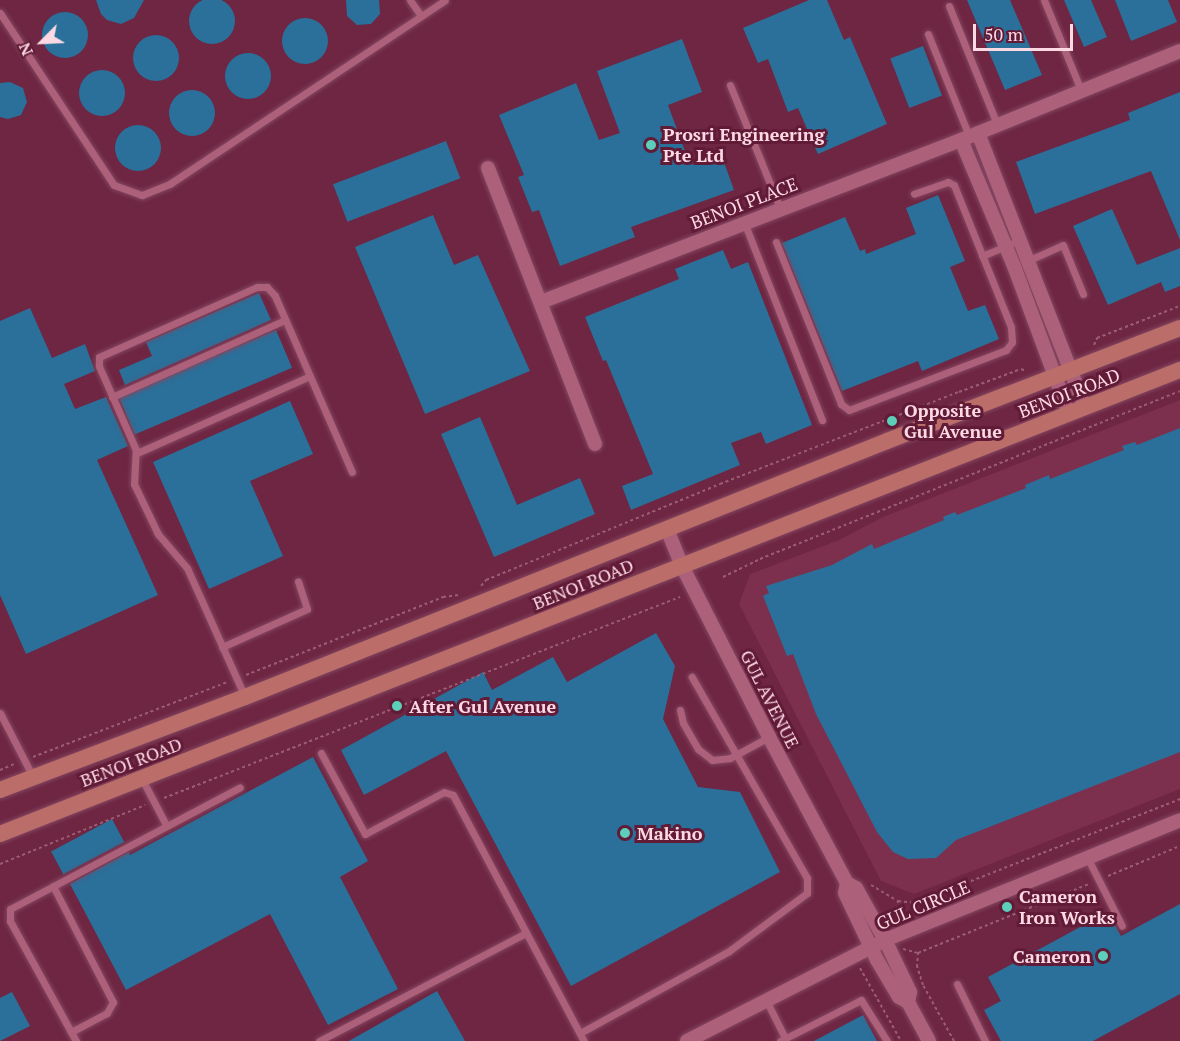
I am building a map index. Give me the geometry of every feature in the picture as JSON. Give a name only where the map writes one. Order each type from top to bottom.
[{"type":"main road","name":"BENOI ROAD","points":[[0,790],[245,697],[1180,328]]},
{"type":"main road","name":"BENOI ROAD","points":[[0,834],[1180,370]]},
{"type":"street","name":"BENOI PLACE","points":[[541,302],[969,136],[1180,51]]},
{"type":"street","points":[[969,136],[1028,260],[1077,411]]},
{"type":"street","points":[[969,136],[1006,246],[1063,373]]},
{"type":"street","points":[[488,168],[595,444]]},
{"type":"street","name":"GUL AVENUE","points":[[667,529],[682,566],[769,737],[847,883],[856,888],[885,940],[910,992],[908,1002]]},
{"type":"street","name":"GUL CIRCLE","points":[[687,1041],[885,940],[1180,819]]},
{"type":"street","name":"GUL AVENUE","points":[[847,883],[845,893],[871,947],[899,997],[908,1002],[929,1041]]},
{"type":"lane","points":[[410,0],[421,16]]},
{"type":"lane","points":[[0,13],[114,185],[142,195],[171,183],[445,0]]},
{"type":"lane","points":[[1044,0],[1081,90]]},
{"type":"lane","points":[[949,6],[997,124]]},
{"type":"lane","points":[[928,34],[969,136]]},
{"type":"lane","points":[[730,85],[780,208]]},
{"type":"lane","points":[[776,242],[841,404],[849,410],[1006,350],[1012,342],[1011,327],[954,184],[948,182],[914,194]]},
{"type":"lane","points":[[744,222],[822,420]]},
{"type":"lane","points":[[982,256],[1020,240]]},
{"type":"lane","points":[[1014,266],[1063,244],[1083,294]]},
{"type":"lane","points":[[245,697],[187,568],[158,534],[134,484],[137,453],[98,362],[99,357],[105,351],[257,287],[267,287],[271,290],[285,320],[352,472]]},
{"type":"lane","points":[[112,397],[285,320]]},
{"type":"lane","points":[[137,453],[310,376]]},
{"type":"lane","points":[[222,647],[308,609],[298,581]]},
{"type":"lane","points":[[580,1033],[729,951],[807,893],[807,878],[692,677]]},
{"type":"lane","points":[[680,710],[683,723],[694,742],[708,759],[725,760],[769,737]]},
{"type":"lane","points":[[0,713],[33,777]]},
{"type":"lane","points":[[321,753],[365,834],[449,792],[453,795],[584,1041]]},
{"type":"lane","points":[[142,779],[166,825]]},
{"type":"lane","points":[[76,1041],[9,917],[13,907],[240,786]]},
{"type":"lane","points":[[1087,857],[1122,926]]},
{"type":"lane","points":[[53,886],[113,1002],[106,1013],[71,1032]]},
{"type":"lane","points":[[319,1041],[526,933]]},
{"type":"lane","points":[[957,984],[985,1041]]},
{"type":"lane","points":[[766,1000],[783,1040],[861,1000],[887,1041]]},
{"type":"path","points":[[1092,350],[1097,338],[1180,306]]},
{"type":"path","points":[[478,589],[486,580],[720,484],[1021,369],[1029,372]]},
{"type":"path","points":[[723,577],[760,559],[1180,391]]},
{"type":"path","points":[[0,770],[443,597],[461,594]]},
{"type":"path","points":[[0,864],[680,597]]},
{"type":"path","points":[[847,883],[858,878],[898,901],[915,903],[1180,799]]},
{"type":"path","points":[[954,1041],[923,985],[917,967],[918,953],[1180,846]]},
{"type":"path","points":[[854,956],[901,1041]]},
{"type":"shaded area","points":[[1180,400],[1180,789],[914,894],[881,881],[739,604],[750,574],[839,540],[883,517]]},
{"type":"building","points":[[212,-2],[228,5],[235,21],[228,37],[212,44],[196,37],[189,21],[196,5]]},
{"type":"building","points":[[96,0],[144,0],[134,18],[121,24],[107,20],[101,14]]},
{"type":"building","points":[[346,0],[379,0],[380,14],[371,24],[357,25],[347,16]]},
{"type":"building","points":[[809,0],[827,0],[844,40],[850,37],[887,124],[818,154],[798,108],[788,112],[768,59],[758,63],[743,28]]},
{"type":"building","points":[[967,0],[1010,0],[1042,75],[1005,90]]},
{"type":"building","points":[[1064,0],[1091,0],[1107,37],[1084,47]]},
{"type":"building","points":[[1115,0],[1168,0],[1177,22],[1131,41]]},
{"type":"building","points":[[65,12],[81,19],[88,35],[81,51],[65,58],[49,51],[42,35],[49,19]]},
{"type":"building","points":[[305,18],[321,25],[328,41],[321,57],[305,64],[289,57],[282,41],[289,25]]},
{"type":"building","points":[[156,35],[172,42],[179,58],[172,74],[156,81],[140,74],[133,58],[140,42]]},
{"type":"building","points":[[682,39],[702,92],[668,105],[690,165],[721,154],[734,190],[631,227],[635,237],[560,266],[539,210],[532,212],[518,177],[524,175],[499,115],[576,83],[599,140],[620,133],[597,71]]},
{"type":"building","points":[[923,46],[942,95],[909,108],[890,59]]},
{"type":"building","points":[[248,53],[264,60],[271,76],[264,92],[248,99],[232,92],[225,76],[232,60]]},
{"type":"building","points":[[102,70],[118,77],[125,93],[118,109],[102,116],[86,109],[79,93],[86,77]]},
{"type":"building","points":[[10,82],[23,88],[27,102],[21,115],[8,119],[0,117],[0,83]]},
{"type":"building","points":[[192,90],[208,97],[215,113],[208,129],[192,136],[176,129],[169,113],[176,97]]},
{"type":"building","points":[[1180,92],[1180,240],[1151,171],[1035,214],[1016,162],[1130,120],[1128,113]]},
{"type":"building","points":[[138,125],[154,132],[161,148],[154,164],[138,171],[122,164],[115,148],[122,132]]},
{"type":"building","points":[[446,141],[460,178],[347,222],[333,184]]},
{"type":"building","points":[[938,195],[965,261],[950,267],[968,311],[985,305],[999,339],[922,371],[918,361],[842,391],[782,243],[845,217],[860,251],[865,249],[866,254],[916,234],[906,208]]},
{"type":"building","points":[[1112,209],[1137,265],[1180,248],[1180,286],[1165,292],[1161,282],[1108,305],[1073,226]]},
{"type":"building","points":[[433,215],[454,265],[478,255],[530,371],[425,414],[355,247]]},
{"type":"building","points":[[723,250],[731,269],[748,262],[812,425],[766,444],[761,432],[731,443],[740,465],[631,510],[622,486],[653,474],[606,360],[603,361],[585,317],[679,279],[675,269]]},
{"type":"building","points":[[259,293],[271,320],[125,385],[119,370],[152,356],[146,342]]},
{"type":"building","points":[[30,308],[52,358],[85,344],[95,371],[64,384],[75,409],[106,397],[128,446],[97,460],[158,595],[26,654],[0,595],[0,321]]},
{"type":"building","points":[[276,330],[292,368],[135,435],[119,397]]},
{"type":"building","points":[[290,401],[313,454],[250,481],[283,556],[209,589],[153,462]]},
{"type":"building","points":[[480,417],[517,505],[580,478],[595,514],[494,557],[441,434]]},
{"type":"building","points":[[1180,428],[1180,752],[956,840],[936,858],[908,859],[893,852],[877,832],[816,714],[793,654],[787,656],[763,596],[769,593],[766,586],[832,565],[872,544],[874,549],[944,520],[943,517],[955,512],[957,515],[1026,488],[1025,485],[1049,475],[1050,479],[1124,450],[1122,446],[1135,442],[1137,445]]},
{"type":"building","name":"Makino","points":[[656,633],[675,666],[663,719],[698,787],[740,792],[780,872],[571,986],[446,751],[364,795],[341,750],[483,672],[492,690],[553,657],[567,682]]},
{"type":"building","points":[[313,757],[368,861],[340,877],[398,989],[328,1025],[270,914],[126,990],[70,884],[129,852],[130,855]]},
{"type":"building","points":[[112,819],[124,842],[63,874],[51,851]]},
{"type":"building","name":"Cameron","points":[[1180,904],[1180,994],[1093,1041],[1001,1041],[984,1010],[1001,1001],[988,977],[1108,912],[1121,936]]},
{"type":"building","points":[[437,991],[465,1041],[349,1041]]},
{"type":"building","points":[[12,992],[30,1026],[0,1041],[0,998]]},
{"type":"building","points":[[863,1015],[877,1041],[814,1041]]},
{"type":"place","name":"Prosri Engineering Pte Ltd","points":[[651,145]]},
{"type":"place","name":"Opposite Gul Avenue","points":[[892,421]]},
{"type":"place","name":"After Gul Avenue","points":[[397,706]]},
{"type":"place","name":"Makino","points":[[625,833]]},
{"type":"place","name":"Cameron Iron Works","points":[[1007,907]]},
{"type":"place","name":"Cameron","points":[[1103,956]]}]
